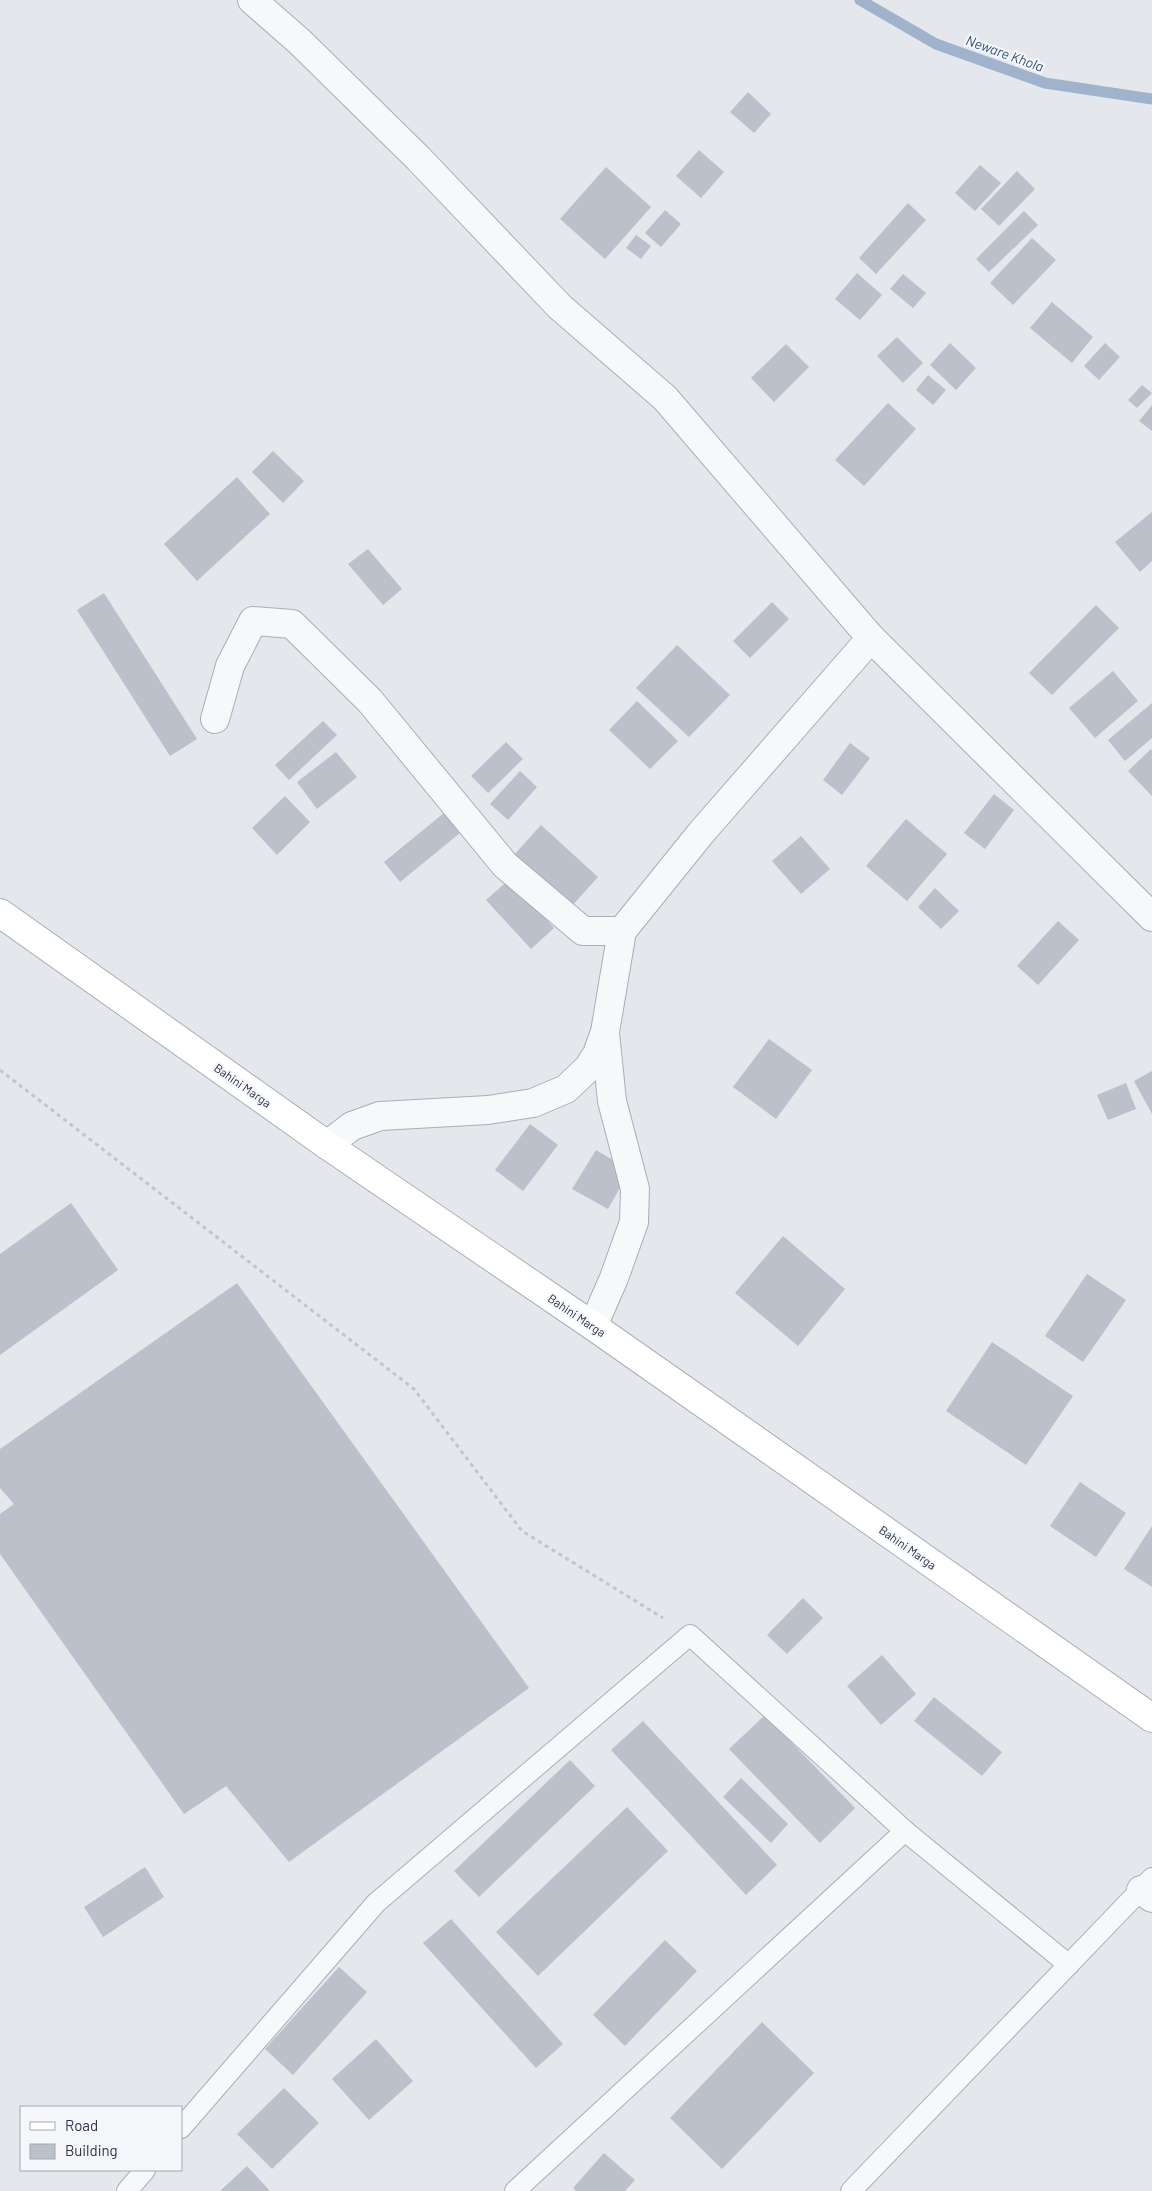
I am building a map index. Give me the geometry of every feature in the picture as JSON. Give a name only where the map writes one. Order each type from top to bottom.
[{"type":"street","points":[[252,0],[300,42],[418,158],[560,307],[665,398],[871,638],[1152,917]]},
{"type":"street","points":[[215,719],[230,666],[253,621],[292,624],[370,701],[504,865],[583,931],[622,931]]},
{"type":"street","points":[[327,1145],[352,1126],[380,1116],[488,1110],[533,1103],[566,1089],[588,1068],[597,1054],[605,1032],[622,931],[701,833],[871,638]]},
{"type":"street","name":"Bahini Marga","points":[[0,913],[327,1145],[593,1326],[1152,1718]]},
{"type":"street","points":[[593,1326],[614,1278],[634,1222],[635,1189],[612,1101],[605,1032]]},
{"type":"lane","points":[[182,2127],[376,1903],[690,1635],[905,1831],[1069,1964]]},
{"type":"lane","points":[[515,2191],[905,1831]]},
{"type":"lane","points":[[851,2191],[1069,1964],[1148,1889]]},
{"type":"lane","points":[[127,2191],[144,2171]]},
{"type":"path","points":[[0,1070],[414,1389],[522,1531],[690,1635]]},
{"type":"building","points":[[748,92],[771,114],[754,133],[730,112]]},
{"type":"building","points":[[699,150],[724,172],[701,198],[676,176]]},
{"type":"building","points":[[980,165],[1001,183],[975,211],[955,193]]},
{"type":"building","points":[[606,167],[651,207],[605,259],[560,219]]},
{"type":"building","points":[[1017,171],[1035,189],[999,226],[981,209]]},
{"type":"building","points":[[908,203],[926,220],[876,274],[859,258]]},
{"type":"building","points":[[665,210],[681,224],[661,247],[645,233]]},
{"type":"building","points":[[1024,211],[1038,225],[989,272],[976,259]]},
{"type":"building","points":[[636,235],[651,246],[641,259],[626,248]]},
{"type":"building","points":[[1032,238],[1056,260],[1013,305],[990,283]]},
{"type":"building","points":[[857,273],[882,295],[860,320],[835,299]]},
{"type":"building","points":[[903,274],[926,293],[913,308],[890,289]]},
{"type":"building","points":[[1052,302],[1093,337],[1072,363],[1030,328]]},
{"type":"building","points":[[897,337],[923,363],[903,383],[877,356]]},
{"type":"building","points":[[950,343],[976,368],[956,390],[930,365]]},
{"type":"building","points":[[1105,343],[1120,357],[1099,380],[1084,366]]},
{"type":"building","points":[[786,344],[809,367],[774,402],[751,378]]},
{"type":"building","points":[[928,375],[946,390],[933,405],[916,390]]},
{"type":"building","points":[[1142,385],[1152,393],[1137,408],[1128,400]]},
{"type":"building","points":[[888,403],[916,429],[864,486],[835,460]]},
{"type":"building","points":[[1152,405],[1152,431],[1139,421]]},
{"type":"building","points":[[273,451],[304,481],[283,503],[252,472]]},
{"type":"building","points":[[237,477],[270,514],[197,581],[164,544]]},
{"type":"building","points":[[1152,512],[1152,561],[1140,572],[1115,542]]},
{"type":"building","points":[[368,549],[402,589],[383,605],[348,564]]},
{"type":"building","points":[[104,593],[197,739],[170,756],[77,610]]},
{"type":"building","points":[[772,602],[789,619],[750,658],[733,641]]},
{"type":"building","points":[[1096,605],[1119,628],[1052,695],[1029,673]]},
{"type":"building","points":[[677,645],[730,695],[689,737],[636,688]]},
{"type":"building","points":[[1113,671],[1138,701],[1095,738],[1069,708]]},
{"type":"building","points":[[637,701],[678,741],[650,769],[609,730]]},
{"type":"building","points":[[1152,703],[1152,738],[1125,761],[1108,740]]},
{"type":"building","points":[[323,721],[337,735],[289,780],[275,765]]},
{"type":"building","points":[[506,742],[523,759],[488,793],[471,776]]},
{"type":"building","points":[[850,743],[870,758],[842,795],[823,780]]},
{"type":"building","points":[[1151,749],[1152,751],[1152,796],[1128,771]]},
{"type":"building","points":[[336,752],[357,777],[317,809],[297,782]]},
{"type":"building","points":[[520,771],[537,787],[508,820],[490,804]]},
{"type":"building","points":[[994,794],[1014,810],[985,849],[964,833]]},
{"type":"building","points":[[285,796],[310,822],[277,855],[252,828]]},
{"type":"building","points":[[444,813],[460,833],[400,882],[384,862]]},
{"type":"building","points":[[906,819],[947,854],[907,901],[866,866]]},
{"type":"building","points":[[541,825],[598,877],[570,908],[513,856]]},
{"type":"building","points":[[801,836],[830,869],[801,894],[772,861]]},
{"type":"building","points":[[510,879],[554,928],[531,949],[486,900]]},
{"type":"building","points":[[935,888],[959,911],[941,929],[918,907]]},
{"type":"building","points":[[1058,921],[1079,940],[1038,985],[1017,966]]},
{"type":"building","points":[[769,1039],[812,1070],[776,1119],[733,1087]]},
{"type":"building","points":[[1152,1071],[1152,1114],[1134,1081]]},
{"type":"building","points":[[1126,1083],[1136,1109],[1108,1120],[1097,1095]]},
{"type":"building","points":[[530,1124],[558,1145],[523,1191],[495,1170]]},
{"type":"building","points":[[596,1150],[630,1170],[608,1209],[572,1189]]},
{"type":"building","points":[[71,1203],[118,1270],[0,1355],[0,1254]]},
{"type":"building","points":[[783,1236],[845,1289],[798,1346],[735,1293]]},
{"type":"building","points":[[1087,1274],[1126,1300],[1083,1362],[1045,1336]]},
{"type":"building","points":[[237,1283],[529,1688],[289,1862],[226,1786],[184,1814],[0,1554],[0,1514],[14,1504],[0,1488],[0,1449]]},
{"type":"building","points":[[992,1342],[1073,1396],[1026,1465],[946,1411]]},
{"type":"building","points":[[1080,1482],[1126,1513],[1096,1557],[1050,1526]]},
{"type":"building","points":[[1152,1526],[1152,1587],[1124,1569]]},
{"type":"building","points":[[803,1598],[823,1618],[787,1654],[767,1635]]},
{"type":"building","points":[[882,1655],[916,1694],[881,1725],[847,1686]]},
{"type":"building","points":[[934,1697],[1002,1752],[982,1776],[914,1721]]},
{"type":"building","points":[[765,1715],[855,1808],[820,1843],[729,1749]]},
{"type":"building","points":[[643,1721],[777,1865],[746,1895],[611,1750]]},
{"type":"building","points":[[570,1760],[595,1786],[479,1897],[454,1871]]},
{"type":"building","points":[[741,1778],[788,1824],[771,1843],[723,1797]]},
{"type":"building","points":[[627,1807],[668,1851],[538,1976],[496,1932]]},
{"type":"building","points":[[145,1867],[164,1897],[103,1937],[84,1907]]},
{"type":"building","points":[[451,1919],[563,2044],[536,2068],[423,1943]]},
{"type":"building","points":[[665,1940],[697,1971],[625,2046],[593,2015]]},
{"type":"building","points":[[339,1967],[367,1992],[293,2075],[265,2049]]},
{"type":"building","points":[[762,2022],[814,2073],[722,2169],[670,2118]]},
{"type":"building","points":[[376,2039],[413,2081],[369,2120],[332,2079]]},
{"type":"building","points":[[284,2088],[319,2123],[272,2169],[237,2134]]},
{"type":"building","points":[[604,2153],[635,2180],[625,2191],[576,2191],[573,2188]]},
{"type":"building","points":[[247,2166],[270,2191],[220,2191]]},
{"type":"waterway","name":"Neware Khola","points":[[860,0],[936,44],[1045,83],[1152,99]]}]
